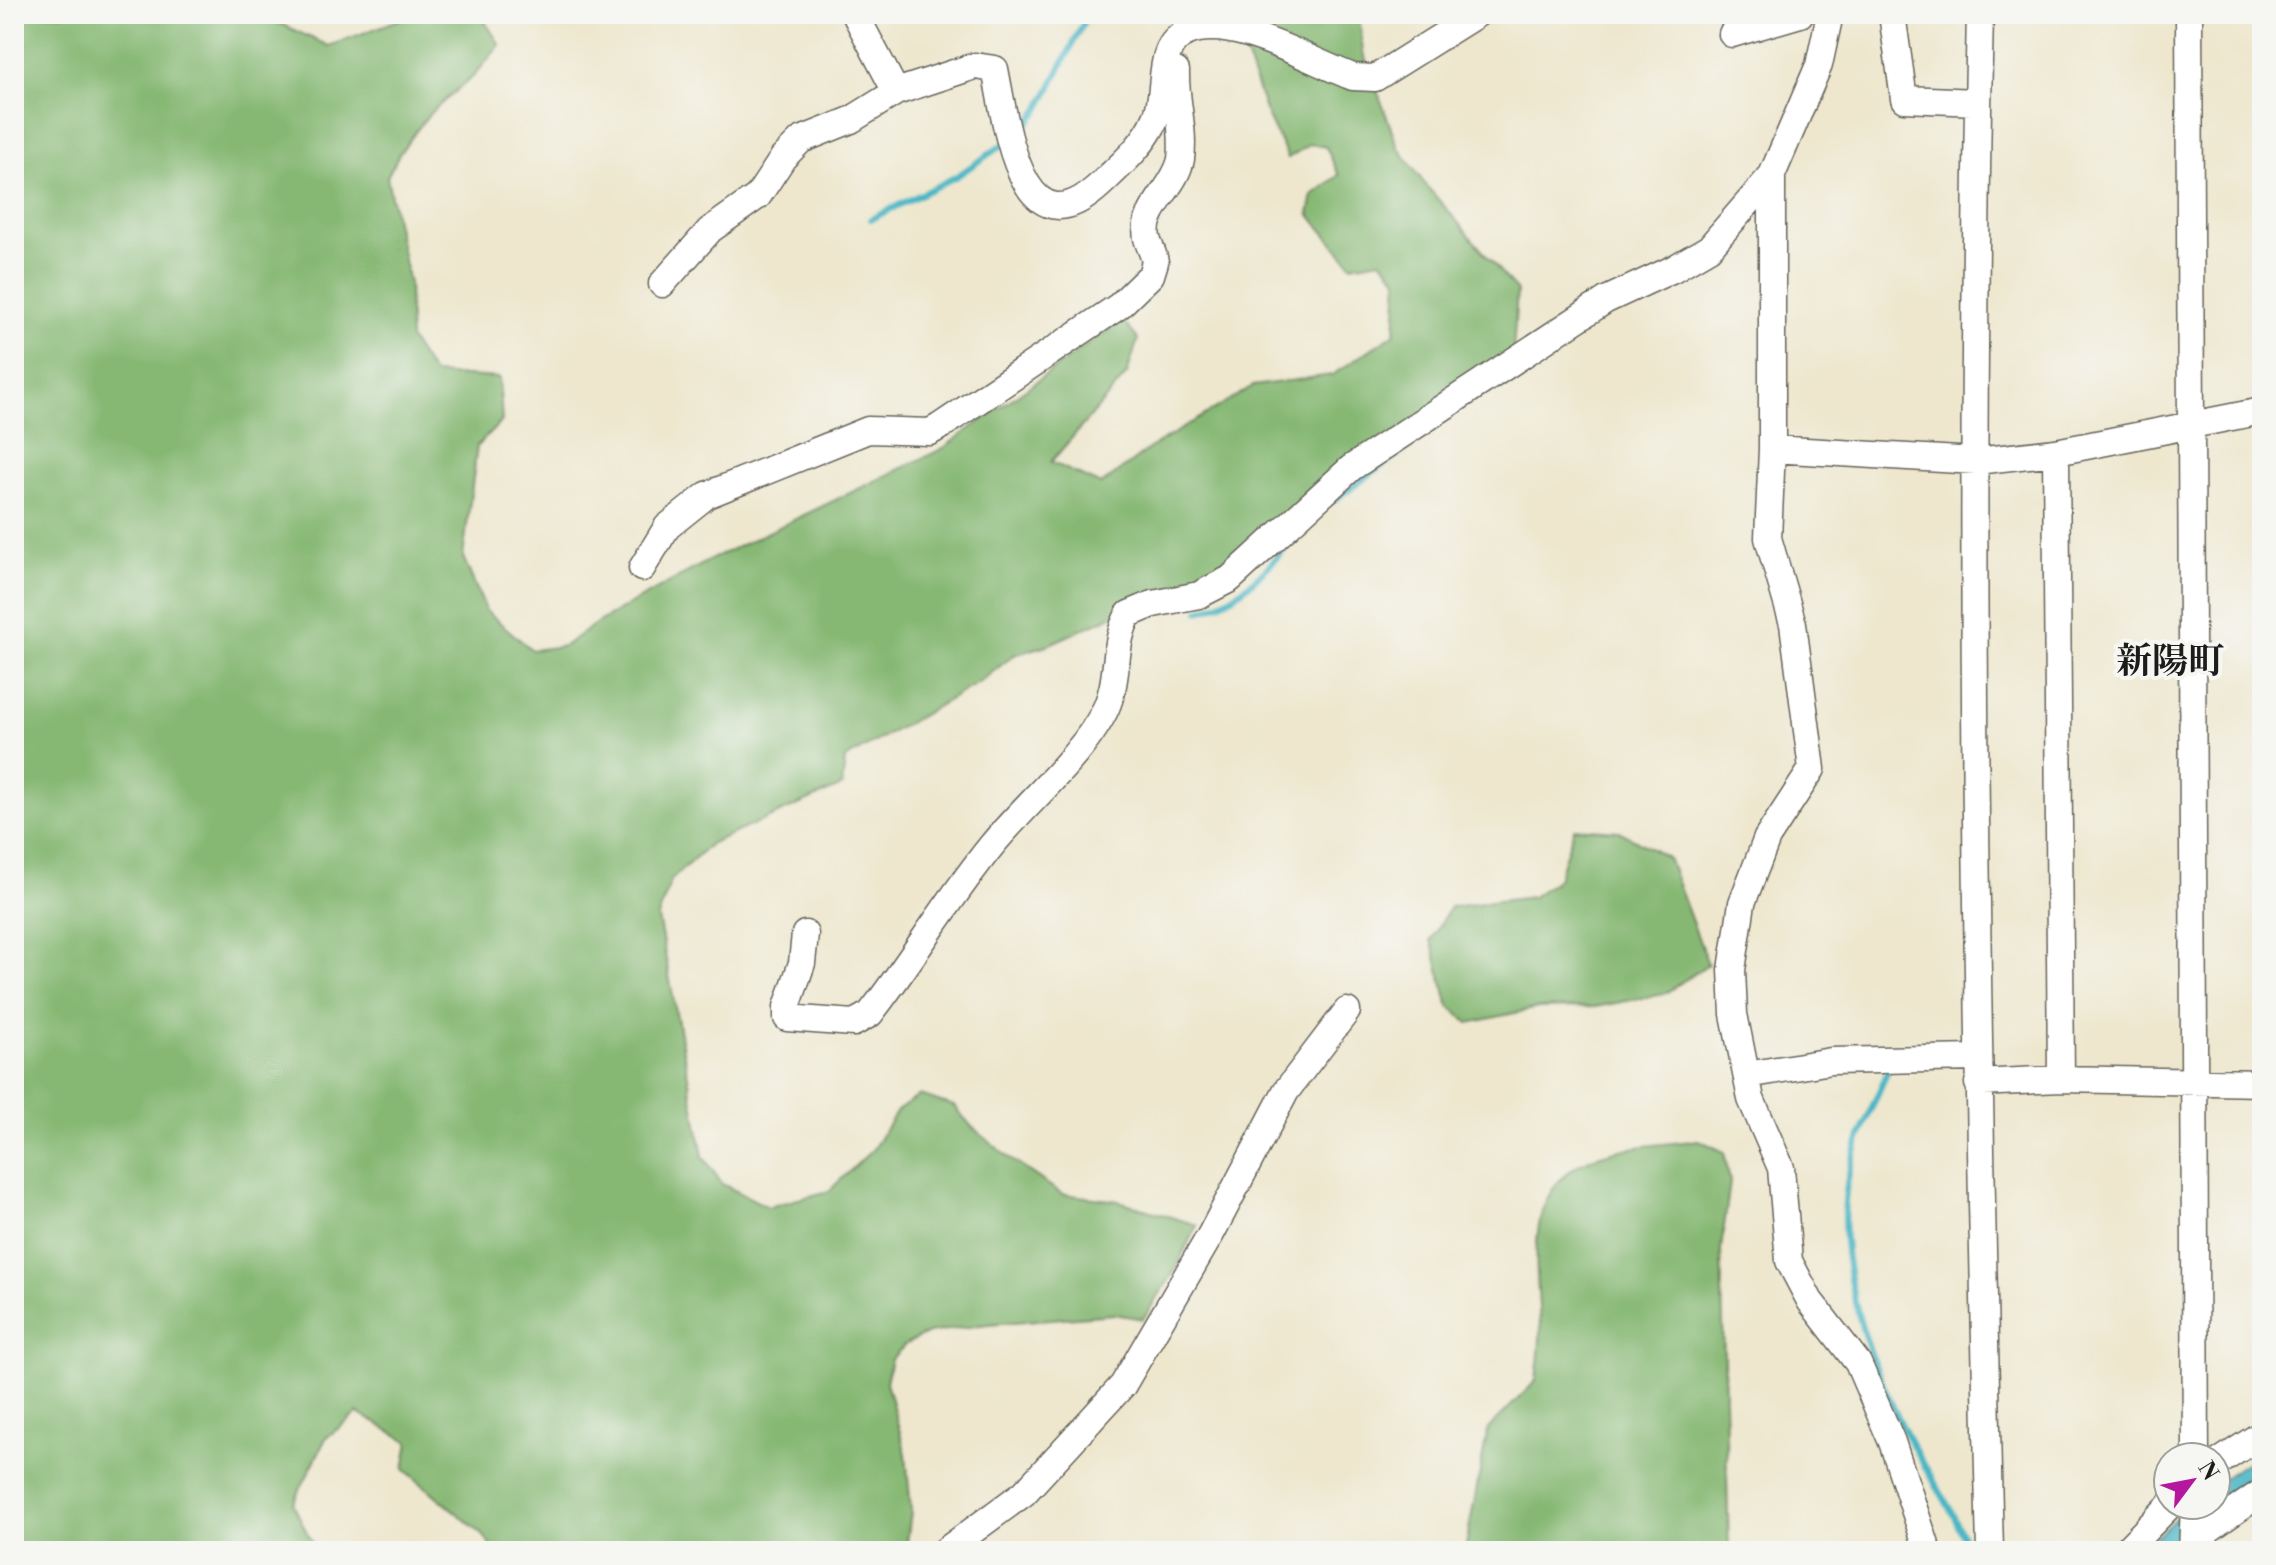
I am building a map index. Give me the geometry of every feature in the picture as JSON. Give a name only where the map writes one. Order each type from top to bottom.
[{"type":"street","points":[[855,14],[896,92]]},
{"type":"street","points":[[662,284],[710,230],[758,196],[783,158],[801,140],[851,120],[896,92],[975,66],[995,69],[1007,126],[1029,191],[1046,205],[1067,207],[1096,189],[1142,140],[1157,117],[1167,55],[1174,40],[1205,26],[1220,26],[1353,77],[1375,78],[1477,14]]},
{"type":"street","points":[[1732,34],[1800,14]]},
{"type":"street","points":[[805,934],[802,963],[787,1007],[787,1018],[854,1023],[870,1014],[965,879],[1082,744],[1106,709],[1114,684],[1116,642],[1129,614],[1153,604],[1199,595],[1230,579],[1351,468],[1606,300],[1709,248],[1772,175],[1819,65],[1830,14]]},
{"type":"street","points":[[1892,14],[1904,99],[1978,102]]},
{"type":"street","points":[[1980,14],[1976,461],[1978,1071],[1990,1551]]},
{"type":"street","points":[[2189,14],[2196,1441]]},
{"type":"street","points":[[642,568],[667,527],[707,495],[868,430],[930,432],[1119,306],[1151,275],[1155,262],[1147,238],[1148,219],[1175,180],[1182,143],[1175,97],[1177,50],[1174,40]]},
{"type":"street","points":[[1772,175],[1772,449],[1768,538],[1793,624],[1813,758],[1804,785],[1757,858],[1742,903],[1732,970],[1734,1014],[1751,1099],[1781,1168],[1789,1261],[1810,1301],[1858,1363],[1892,1442],[1928,1551]]},
{"type":"street","points":[[1772,449],[1976,461],[2056,452],[2262,411]]},
{"type":"street","points":[[2056,452],[2061,1079]]},
{"type":"street","points":[[939,1543],[1024,1493],[1123,1385],[1211,1234],[1286,1091],[1347,1011]]},
{"type":"street","points":[[1747,1075],[1831,1061],[2061,1079],[2262,1083]]},
{"type":"street","points":[[2232,1454],[2262,1434]]},
{"type":"street","points":[[2192,1551],[2209,1529],[2262,1492]]},
{"type":"street","points":[[2125,1551],[2154,1521]]},
{"type":"street","points":[[2192,1551],[2193,1521]]},
{"type":"green space","points":[[14,14],[259,14],[329,46],[414,14],[480,14],[500,45],[475,75],[429,114],[399,154],[387,177],[409,284],[410,339],[433,374],[499,378],[502,421],[477,446],[463,557],[486,611],[532,650],[564,646],[598,622],[710,560],[942,449],[1122,320],[1138,339],[1127,374],[1051,462],[1101,485],[1150,448],[1253,386],[1332,375],[1395,333],[1398,279],[1381,260],[1352,265],[1309,214],[1313,195],[1339,175],[1326,147],[1310,144],[1288,158],[1266,113],[1232,14],[1359,14],[1363,52],[1398,147],[1424,183],[1517,291],[1513,353],[1221,580],[1140,603],[1050,644],[1014,655],[980,682],[845,759],[842,786],[711,843],[671,880],[658,917],[703,1156],[722,1184],[768,1207],[829,1191],[873,1149],[897,1111],[920,1095],[954,1106],[972,1127],[1012,1160],[1062,1194],[1119,1201],[1197,1225],[1173,1274],[1143,1319],[1114,1314],[988,1324],[928,1333],[906,1344],[891,1359],[886,1382],[906,1454],[911,1511],[906,1551],[495,1551],[482,1534],[404,1469],[409,1442],[358,1413],[326,1438],[293,1504],[316,1551],[14,1551]]},
{"type":"green space","points":[[1574,828],[1619,831],[1668,858],[1708,964],[1664,994],[1595,1007],[1538,1008],[1469,1023],[1449,1006],[1431,940],[1450,907],[1532,897],[1558,879]]},
{"type":"green space","points":[[1699,1140],[1724,1152],[1730,1182],[1721,1249],[1729,1551],[1465,1551],[1488,1429],[1536,1381],[1540,1333],[1536,1255],[1543,1210],[1552,1190],[1568,1173],[1603,1154]]},
{"type":"water","points":[[2262,1452],[2262,1477],[2232,1498],[2232,1472]]},
{"type":"water","points":[[2173,1521],[2203,1521],[2172,1551],[2142,1551]]},
{"type":"waterway","points":[[1018,134],[1039,110],[1088,14]]},
{"type":"waterway","points":[[871,219],[957,176],[1004,144]]},
{"type":"waterway","points":[[1333,501],[1427,433]]},
{"type":"waterway","points":[[1199,611],[1229,599],[1256,579],[1301,530]]},
{"type":"waterway","points":[[1888,1070],[1852,1160],[1846,1191],[1844,1222],[1851,1286],[1869,1350],[1894,1410],[1958,1525],[1967,1551]]},
{"type":"district","name":"新陽町","points":[[2170,660]]}]
